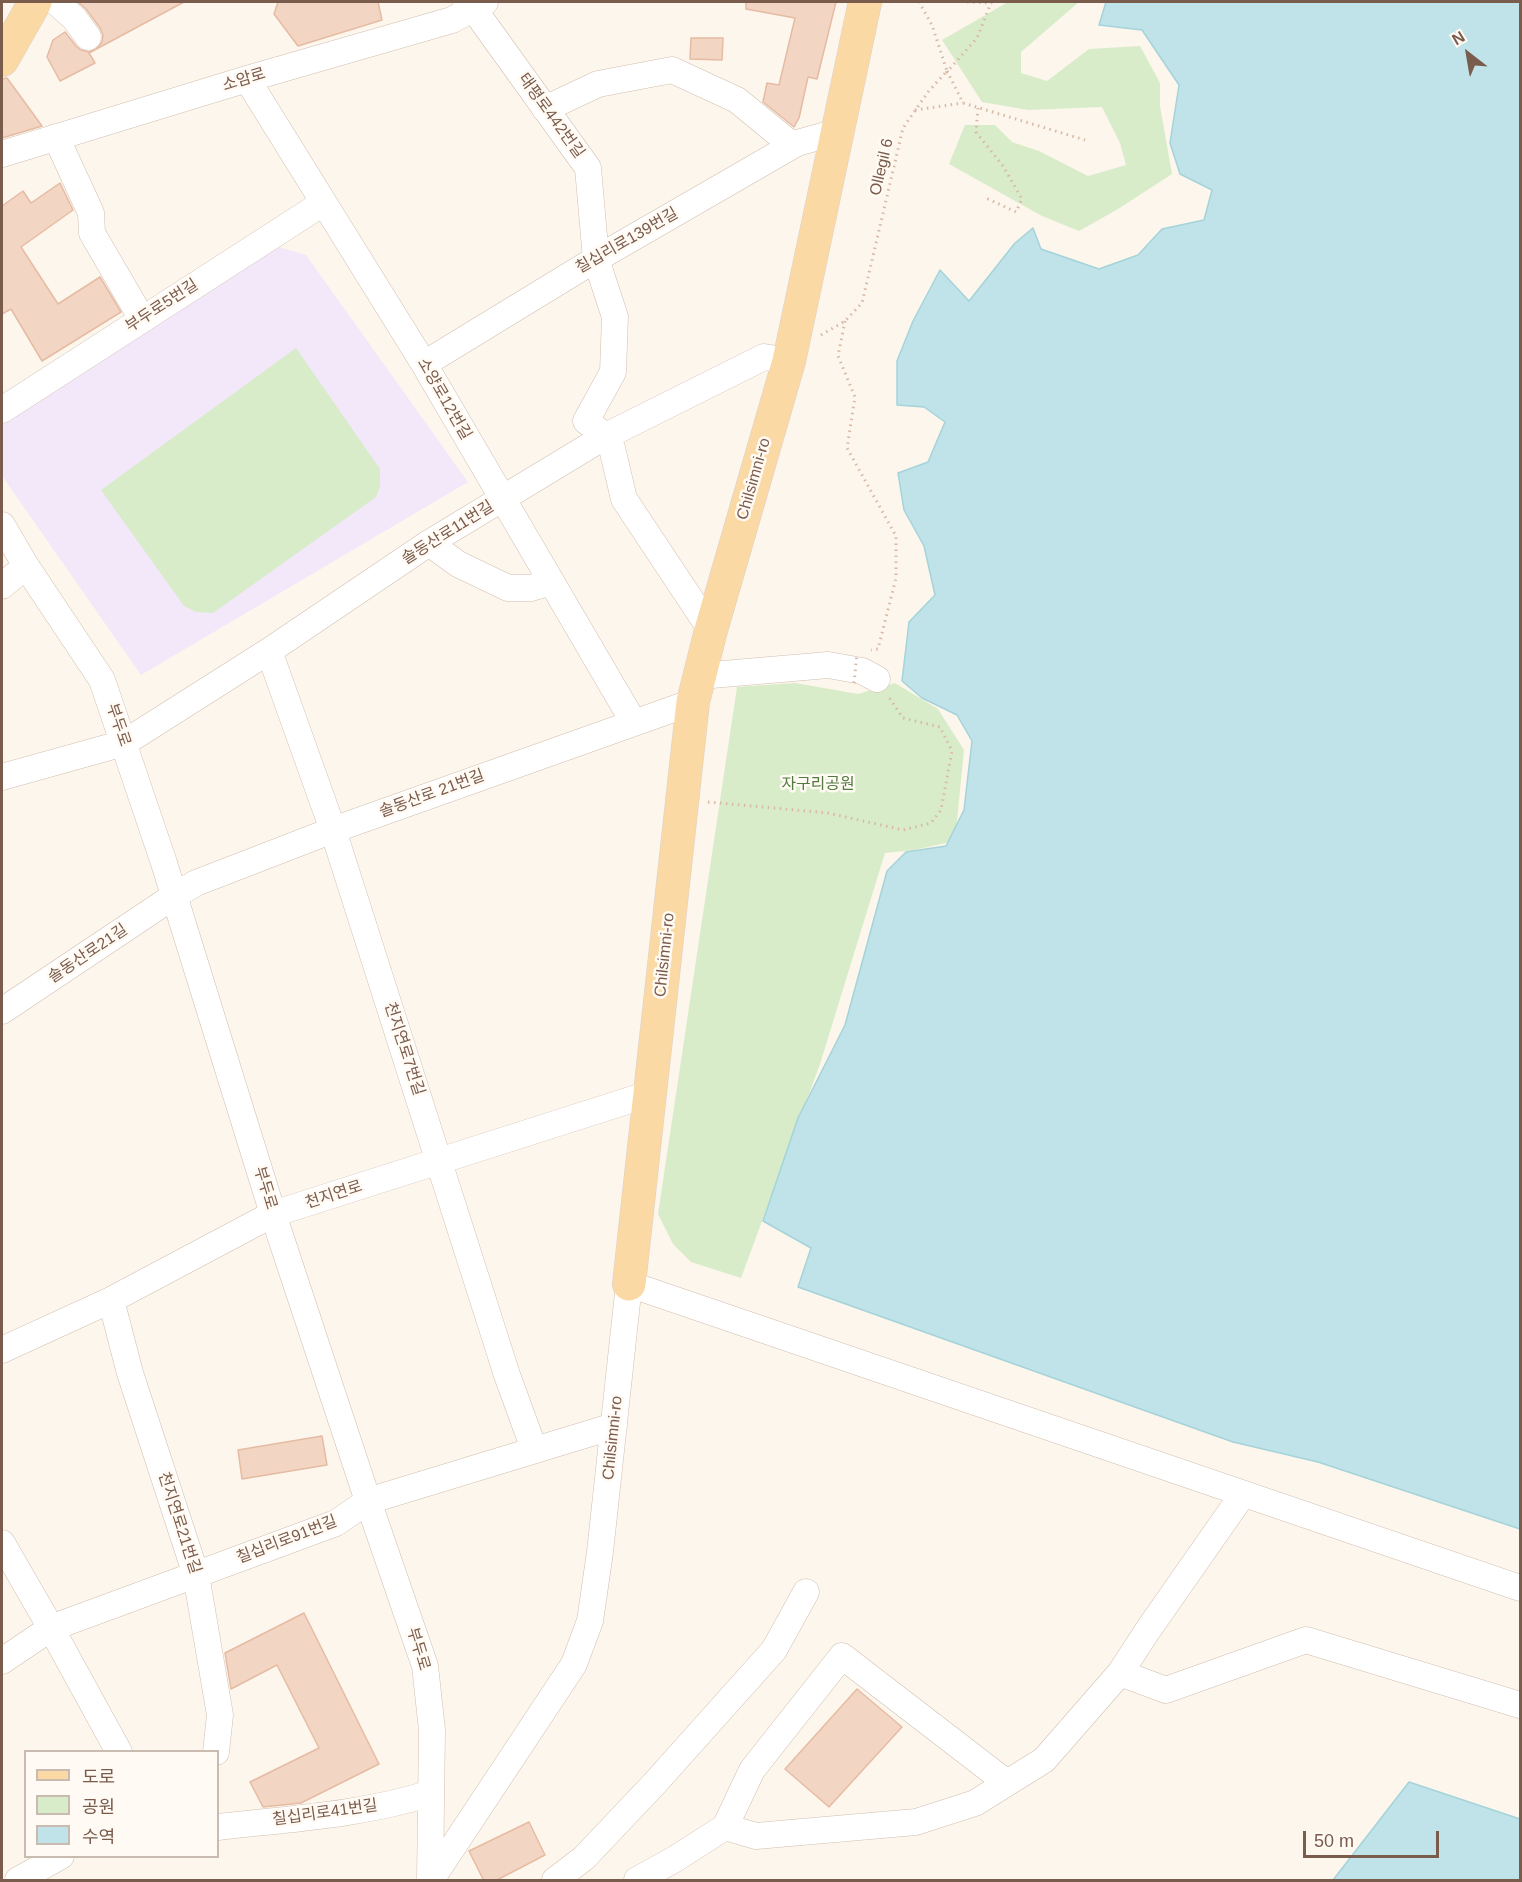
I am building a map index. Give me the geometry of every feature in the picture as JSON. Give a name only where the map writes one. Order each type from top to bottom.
[{"type":"main road","points":[[2,56],[35,2]]},
{"type":"main road","name":"Chilsimni-ro","points":[[629,1284],[696,689],[789,360],[808,331],[837,132],[865,2]]},
{"type":"street","points":[[56,2],[74,18],[88,37]]},
{"type":"street","name":"소암로","points":[[2,154],[452,20],[474,4]]},
{"type":"street","name":"태평로442번길","points":[[474,4],[588,168],[596,259],[615,317],[613,372],[586,422],[599,431],[612,448],[624,499],[711,630]]},
{"type":"street","points":[[545,109],[598,84],[672,70],[737,100],[787,141],[790,147]]},
{"type":"street","name":"소양로12번길","points":[[248,79],[424,364],[630,717]]},
{"type":"street","name":"칠십리로139번길","points":[[424,364],[596,259],[797,143],[837,132]]},
{"type":"street","points":[[56,137],[91,213],[92,233],[142,320]]},
{"type":"street","name":"부두로5번길","points":[[2,410],[323,203]]},
{"type":"street","name":"솔동산로11번길","points":[[2,777],[124,743],[269,651],[429,543],[604,437],[764,357],[789,360]]},
{"type":"street","name":"부두로","points":[[2,525],[26,566],[102,680],[174,896],[273,1214],[425,1666],[432,1730],[430,1881]]},
{"type":"street","points":[[429,543],[458,564],[508,588],[531,588],[551,582]]},
{"type":"street","points":[[2,586],[26,566]]},
{"type":"street","name":"천지연로7번길","points":[[269,651],[333,830],[507,1375],[534,1449]]},
{"type":"street","name":"솔동산로 21번길","points":[[174,896],[196,883],[630,717],[696,689],[828,666],[862,671],[866,681]]},
{"type":"street","name":"솔동산로21길","points":[[2,1011],[174,896]]},
{"type":"street","name":"천지연로","points":[[2,1350],[111,1300],[273,1214],[649,1094]]},
{"type":"street","points":[[629,1284],[1521,1588]]},
{"type":"street","name":"Chilsimni-ro","points":[[430,1881],[574,1664],[590,1621],[600,1552],[629,1284]]},
{"type":"street","name":"천지연로21번길","points":[[111,1300],[130,1373],[196,1575],[220,1715],[216,1750]]},
{"type":"street","name":"칠십리로91번길","points":[[2,1661],[51,1628],[336,1523],[368,1501],[614,1426]]},
{"type":"street","points":[[725,1827],[756,1836],[916,1822],[975,1803],[1044,1760],[1120,1673],[1243,1494]]},
{"type":"street","points":[[2,1543],[118,1750]]},
{"type":"street","points":[[555,1881],[584,1858],[655,1783],[774,1650],[806,1592]]},
{"type":"street","points":[[1120,1673],[1166,1690],[1306,1640],[1521,1705]]},
{"type":"street","points":[[638,1881],[725,1827],[752,1770],[842,1656],[1007,1783]]},
{"type":"street","name":"칠십리로41번길","points":[[219,1827],[357,1810],[414,1799],[431,1793]]},
{"type":"street","points":[[18,1881],[59,1858]]},
{"type":"path","points":[[919,2],[932,25],[947,72],[963,103]]},
{"type":"path","points":[[967,2],[992,2]]},
{"type":"path","name":"Ollegil 6","points":[[808,331],[845,321],[862,303],[903,128],[928,92],[977,38],[992,2]]},
{"type":"path","points":[[914,110],[963,103],[1085,140]]},
{"type":"path","points":[[978,108],[976,132],[1004,166],[1022,199],[1016,212],[986,198]]},
{"type":"path","points":[[845,321],[838,356],[855,397],[847,448],[896,537],[896,578],[878,649],[868,651]]},
{"type":"path","points":[[708,802],[828,813],[903,830],[931,823],[941,810],[952,751],[940,727],[903,718],[866,681],[857,654]]},
{"type":"shaded area","points":[[272,245],[306,255],[468,482],[141,675],[2,476],[2,421]]},
{"type":"green space","points":[[1008,2],[1079,2],[1021,52],[1021,73],[1047,81],[1089,49],[1140,46],[1160,83],[1160,106],[1172,174],[1079,231],[1042,216],[949,164],[965,125],[995,125],[1012,142],[1039,151],[1088,176],[1126,165],[1120,143],[1102,107],[1028,110],[982,102],[942,40]]},
{"type":"green space","points":[[296,348],[380,469],[380,486],[376,497],[213,613],[196,612],[184,606],[101,490]]},
{"type":"green space","name":"자구리공원","points":[[795,683],[858,694],[895,683],[938,709],[964,750],[955,841],[914,850],[885,853],[820,1064],[741,1278],[691,1262],[673,1244],[658,1214],[737,687]]},
{"type":"water","points":[[1106,2],[1520,2],[1520,1529],[1318,1462],[1233,1442],[798,1287],[811,1248],[763,1221],[798,1118],[845,1025],[887,871],[906,852],[946,846],[964,810],[972,741],[957,715],[922,698],[902,681],[909,622],[935,595],[924,546],[904,510],[898,473],[928,462],[945,422],[924,407],[897,405],[897,361],[913,321],[940,270],[969,301],[1015,243],[1033,228],[1041,249],[1099,269],[1138,255],[1162,229],[1204,220],[1212,190],[1180,174],[1170,143],[1179,85],[1142,30],[1099,25]]},
{"type":"water","points":[[1409,1782],[1520,1819],[1520,1880],[1333,1880]]},
{"type":"building","points":[[78,2],[184,2],[89,53],[95,63],[60,81],[47,57],[53,40],[65,32],[76,46],[89,52],[96,49],[102,42],[103,35],[100,28]]},
{"type":"building","points":[[278,2],[378,2],[382,20],[298,46],[274,14]]},
{"type":"building","points":[[746,2],[836,2],[817,79],[808,77],[799,118],[794,127],[763,102],[767,83],[779,85],[795,18],[746,9]]},
{"type":"building","points":[[691,38],[723,38],[722,60],[690,59]]},
{"type":"building","points":[[7,78],[42,126],[2,138],[2,79]]},
{"type":"building","points":[[60,183],[73,210],[21,247],[58,304],[100,277],[121,312],[42,361],[11,309],[2,314],[2,206],[23,191],[31,203]]},
{"type":"building","points":[[322,1436],[327,1465],[242,1479],[238,1450]]},
{"type":"building","points":[[304,1613],[379,1764],[301,1803],[263,1807],[250,1782],[319,1748],[277,1665],[231,1689],[225,1653]]},
{"type":"building","points":[[857,1689],[902,1727],[829,1807],[785,1769]]},
{"type":"building","points":[[529,1822],[545,1855],[495,1881],[484,1881],[469,1851]]}]
